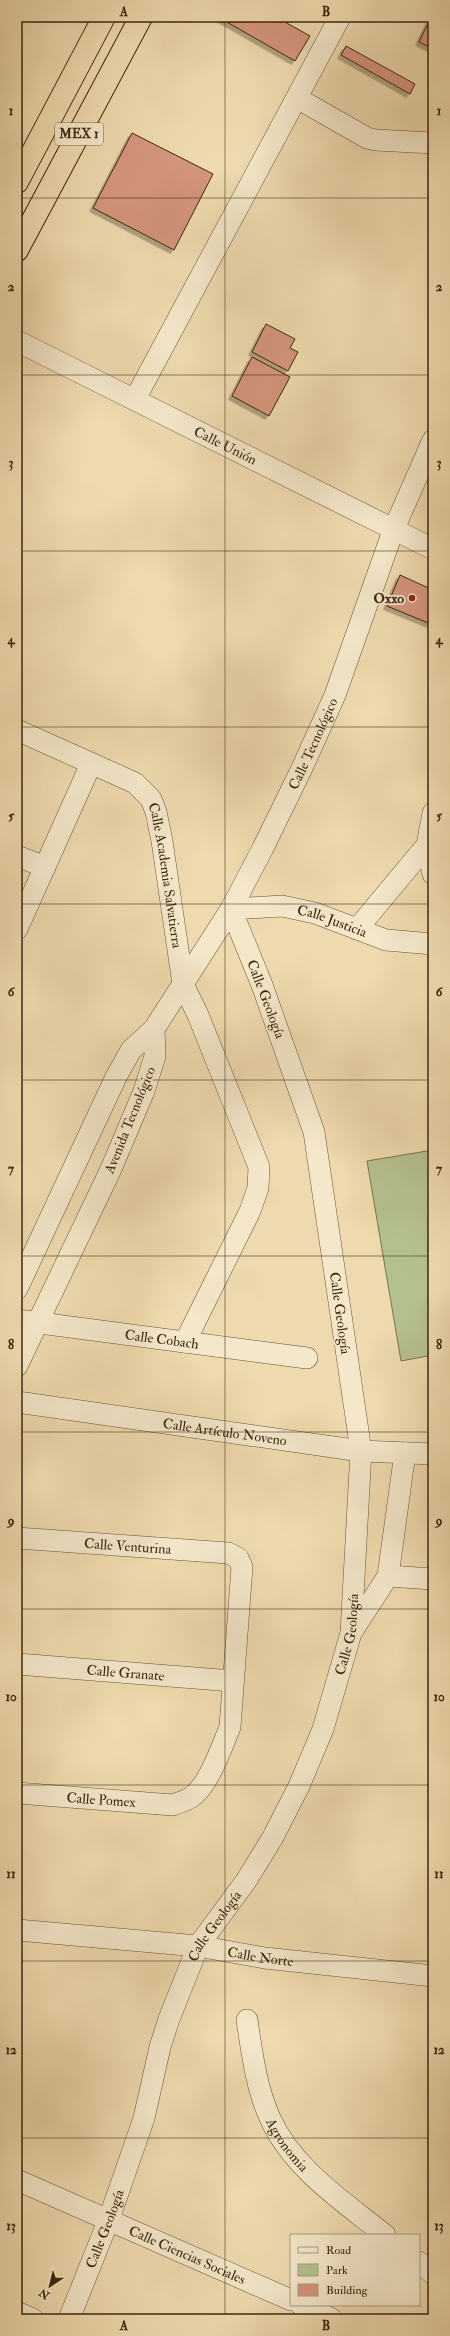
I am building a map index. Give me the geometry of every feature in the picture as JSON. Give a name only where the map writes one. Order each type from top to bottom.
[{"type":"highway","name":"MEX 1","points":[[17,182],[104,17]]},
{"type":"highway","name":"MEX 1","points":[[17,250],[141,17]]},
{"type":"street","points":[[135,399],[340,17]]},
{"type":"street","points":[[297,98],[366,138],[376,140],[433,143]]},
{"type":"street","name":"Calle Unión","points":[[17,341],[135,399],[393,531],[433,549]]},
{"type":"street","name":"Calle Tecnológico","points":[[154,1029],[230,909],[263,848],[334,694],[393,531],[433,440]]},
{"type":"street","name":"Calle Academia Salvatierra","points":[[17,730],[135,783],[151,799],[156,812],[166,862],[183,984],[204,1030],[259,1167],[260,1178],[250,1211],[185,1342]]},
{"type":"street","points":[[17,929],[91,764]]},
{"type":"street","points":[[432,817],[427,845],[433,874]]},
{"type":"street","points":[[357,929],[427,845]]},
{"type":"street","points":[[17,856],[45,867]]},
{"type":"street","name":"Calle Justicia","points":[[230,909],[282,906],[315,913],[386,940],[433,944]]},
{"type":"street","name":"Calle Geología","points":[[69,2319],[110,2219],[144,2118],[160,2047],[169,2018],[198,1946],[246,1882],[273,1837],[299,1786],[323,1729],[351,1633],[361,1451],[314,1132],[262,985],[230,909]]},
{"type":"street","name":"Avenida Tecnológico","points":[[17,1288],[116,1077],[131,1050],[154,1029]]},
{"type":"street","name":"Avenida Tecnológico","points":[[17,1366],[27,1321],[108,1176],[144,1091],[155,1056],[154,1029]]},
{"type":"street","name":"Calle Cobach","points":[[27,1321],[307,1358]]},
{"type":"street","name":"Calle Artículo Noveno","points":[[17,1402],[361,1451],[433,1454]]},
{"type":"street","points":[[351,1633],[388,1576],[405,1453]]},
{"type":"street","name":"Calle Venturina","points":[[17,1538],[228,1553],[238,1558],[242,1567],[234,1681]]},
{"type":"street","points":[[388,1576],[433,1579]]},
{"type":"street","name":"Calle Granate","points":[[17,1664],[234,1681]]},
{"type":"street","name":"Calle Pomex","points":[[17,1793],[173,1805],[185,1801],[196,1794],[221,1751],[230,1727],[234,1681]]},
{"type":"street","name":"Calle Norte","points":[[17,1930],[198,1946],[265,1958],[433,1976]]},
{"type":"street","name":"Agronomia","points":[[247,2020],[257,2079],[270,2119],[290,2150],[327,2189],[384,2234]]},
{"type":"street","name":"Calle Ciencias Sociales","points":[[17,2180],[110,2219],[290,2300]]},
{"type":"street","points":[[420,2263],[433,2274]]},
{"type":"street","points":[[303,2306],[332,2319]]},
{"type":"street","points":[[17,2312],[33,2319]]},
{"type":"green space","points":[[433,1150],[433,1355],[401,1361],[367,1161]]},
{"type":"building","points":[[218,17],[276,17],[310,36],[295,61]]},
{"type":"building","points":[[431,17],[433,17],[433,49],[419,42]]},
{"type":"building","points":[[346,46],[415,84],[410,94],[341,55]]},
{"type":"building","points":[[132,133],[213,174],[174,250],[93,208]]},
{"type":"building","points":[[266,324],[295,339],[290,348],[298,352],[288,371],[252,352]]},
{"type":"building","points":[[252,357],[290,377],[269,416],[232,396]]},
{"type":"building","name":"Oxxo","points":[[400,575],[433,590],[433,625],[387,606]]},
{"type":"place","name":"Oxxo","points":[[412,598]]}]
